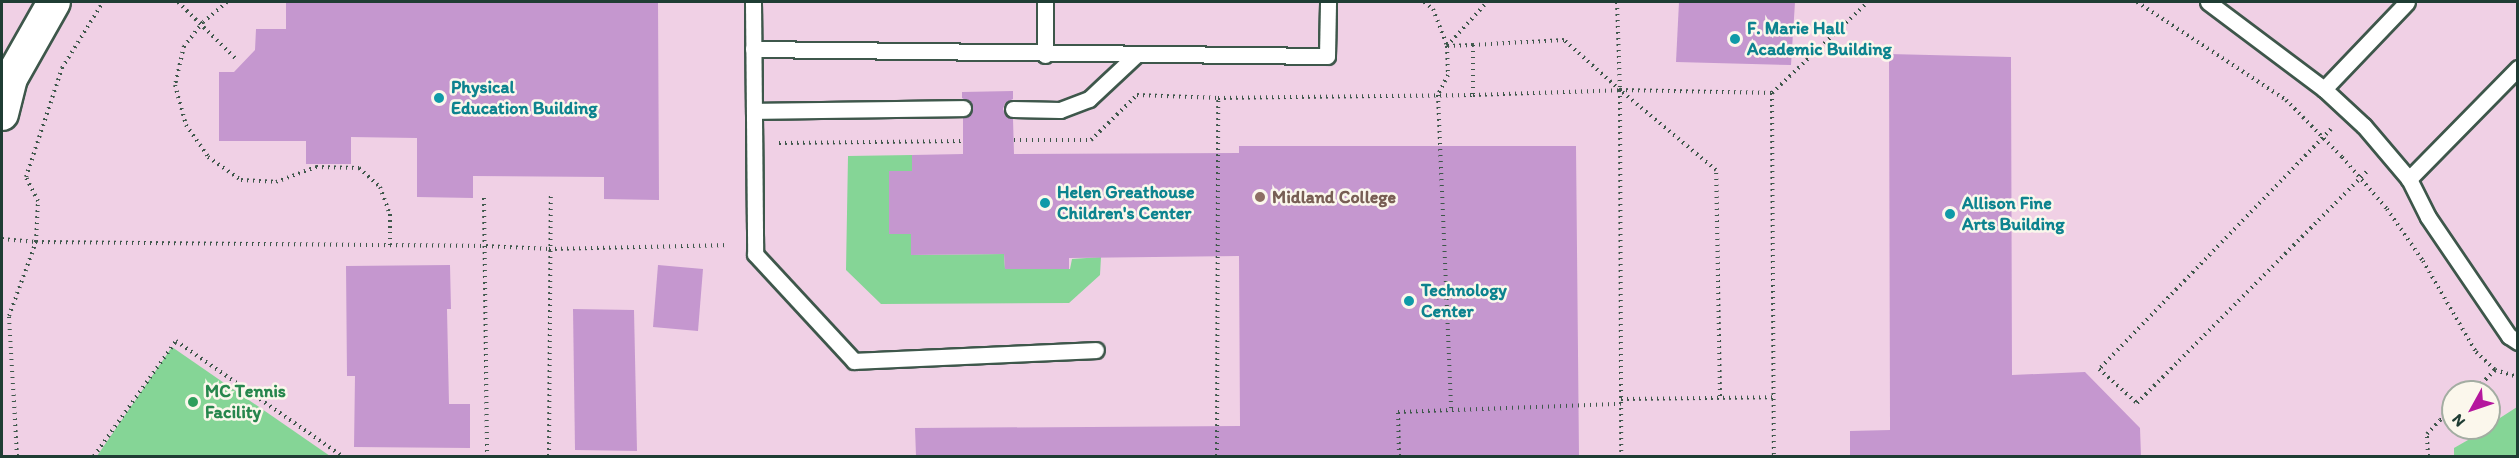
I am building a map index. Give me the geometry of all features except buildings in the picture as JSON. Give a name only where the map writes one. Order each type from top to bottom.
[{"type":"street","points":[[2,114],[11,78],[54,2]]},
{"type":"lane","points":[[753,2],[755,254],[854,361],[1096,350]]},
{"type":"lane","points":[[1045,2],[1045,55]]},
{"type":"lane","points":[[753,49],[1045,55],[1327,56],[1328,2]]},
{"type":"lane","points":[[2208,2],[2324,89],[2409,179],[2428,217],[2509,336],[2517,342]]},
{"type":"lane","points":[[2324,89],[2407,2]]},
{"type":"lane","points":[[1013,109],[1060,110],[1089,99],[1135,56]]},
{"type":"lane","points":[[2409,179],[2517,68]]},
{"type":"lane","points":[[754,111],[963,108]]},
{"type":"path","points":[[17,456],[9,316],[36,242],[38,201],[26,177],[62,68],[103,2]]},
{"type":"path","points":[[178,2],[237,60]]},
{"type":"path","points":[[227,2],[201,25],[184,46],[175,85],[186,125],[208,157],[241,180],[276,183],[316,167],[359,168],[380,187],[390,214],[390,245]]},
{"type":"path","points":[[1424,2],[1432,9],[1447,46],[1448,75],[1438,95],[1451,411]]},
{"type":"path","points":[[1447,46],[1487,2]]},
{"type":"path","points":[[1617,2],[1620,90],[1621,456]]},
{"type":"path","points":[[1014,140],[1091,140],[1137,95],[1218,98],[1473,95],[1620,90],[1772,93],[1868,2]]},
{"type":"path","points":[[2137,2],[2286,100],[2360,177],[2387,209],[2422,261],[2476,352],[2495,370],[2517,377]]},
{"type":"path","points":[[1447,46],[1564,40],[1716,170],[1720,396]]},
{"type":"path","points":[[1473,45],[1473,95]]},
{"type":"path","points":[[1772,93],[1774,456]]},
{"type":"path","points":[[1217,456],[1218,98]]},
{"type":"path","points":[[2346,110],[2323,138],[2099,369],[2137,403],[2360,177],[2387,155]]},
{"type":"path","points":[[754,143],[963,141]]},
{"type":"path","points":[[549,456],[551,192]]},
{"type":"path","points":[[484,198],[487,456]]},
{"type":"path","points":[[2,239],[36,242],[486,246],[549,249],[729,246],[730,234]]},
{"type":"path","points":[[94,456],[176,340],[342,456]]},
{"type":"path","points":[[2485,380],[2495,370]]},
{"type":"path","points":[[1399,456],[1398,412],[1720,396],[1774,397]]},
{"type":"path","points":[[2427,456],[2427,434],[2441,419]]},
{"type":"shaded area","name":"Midland College","points":[[2,2],[2517,2],[2517,456],[2,456]]},
{"type":"green space","points":[[912,155],[912,171],[889,171],[889,234],[911,234],[911,255],[1004,254],[1005,269],[1070,269],[1072,259],[1101,257],[1100,275],[1069,303],[881,304],[846,270],[848,156]]},
{"type":"green space","name":"MC Tennis Facility","points":[[172,347],[330,456],[97,456]]},
{"type":"green space","points":[[2517,407],[2517,456],[2454,456],[2454,448],[2468,440],[2501,440],[2501,417]]},
{"type":"place","name":"F. Marie Hall Academic Building","points":[[1735,39]]},
{"type":"place","name":"Physical Education Building","points":[[439,98]]},
{"type":"place","name":"Midland College","points":[[1260,197]]},
{"type":"place","name":"Helen Greathouse Children's Center","points":[[1045,203]]},
{"type":"place","name":"Allison Fine Arts Building","points":[[1950,214]]},
{"type":"place","name":"Technology Center","points":[[1409,301]]},
{"type":"place","name":"MC Tennis Facility","points":[[193,402]]}]
